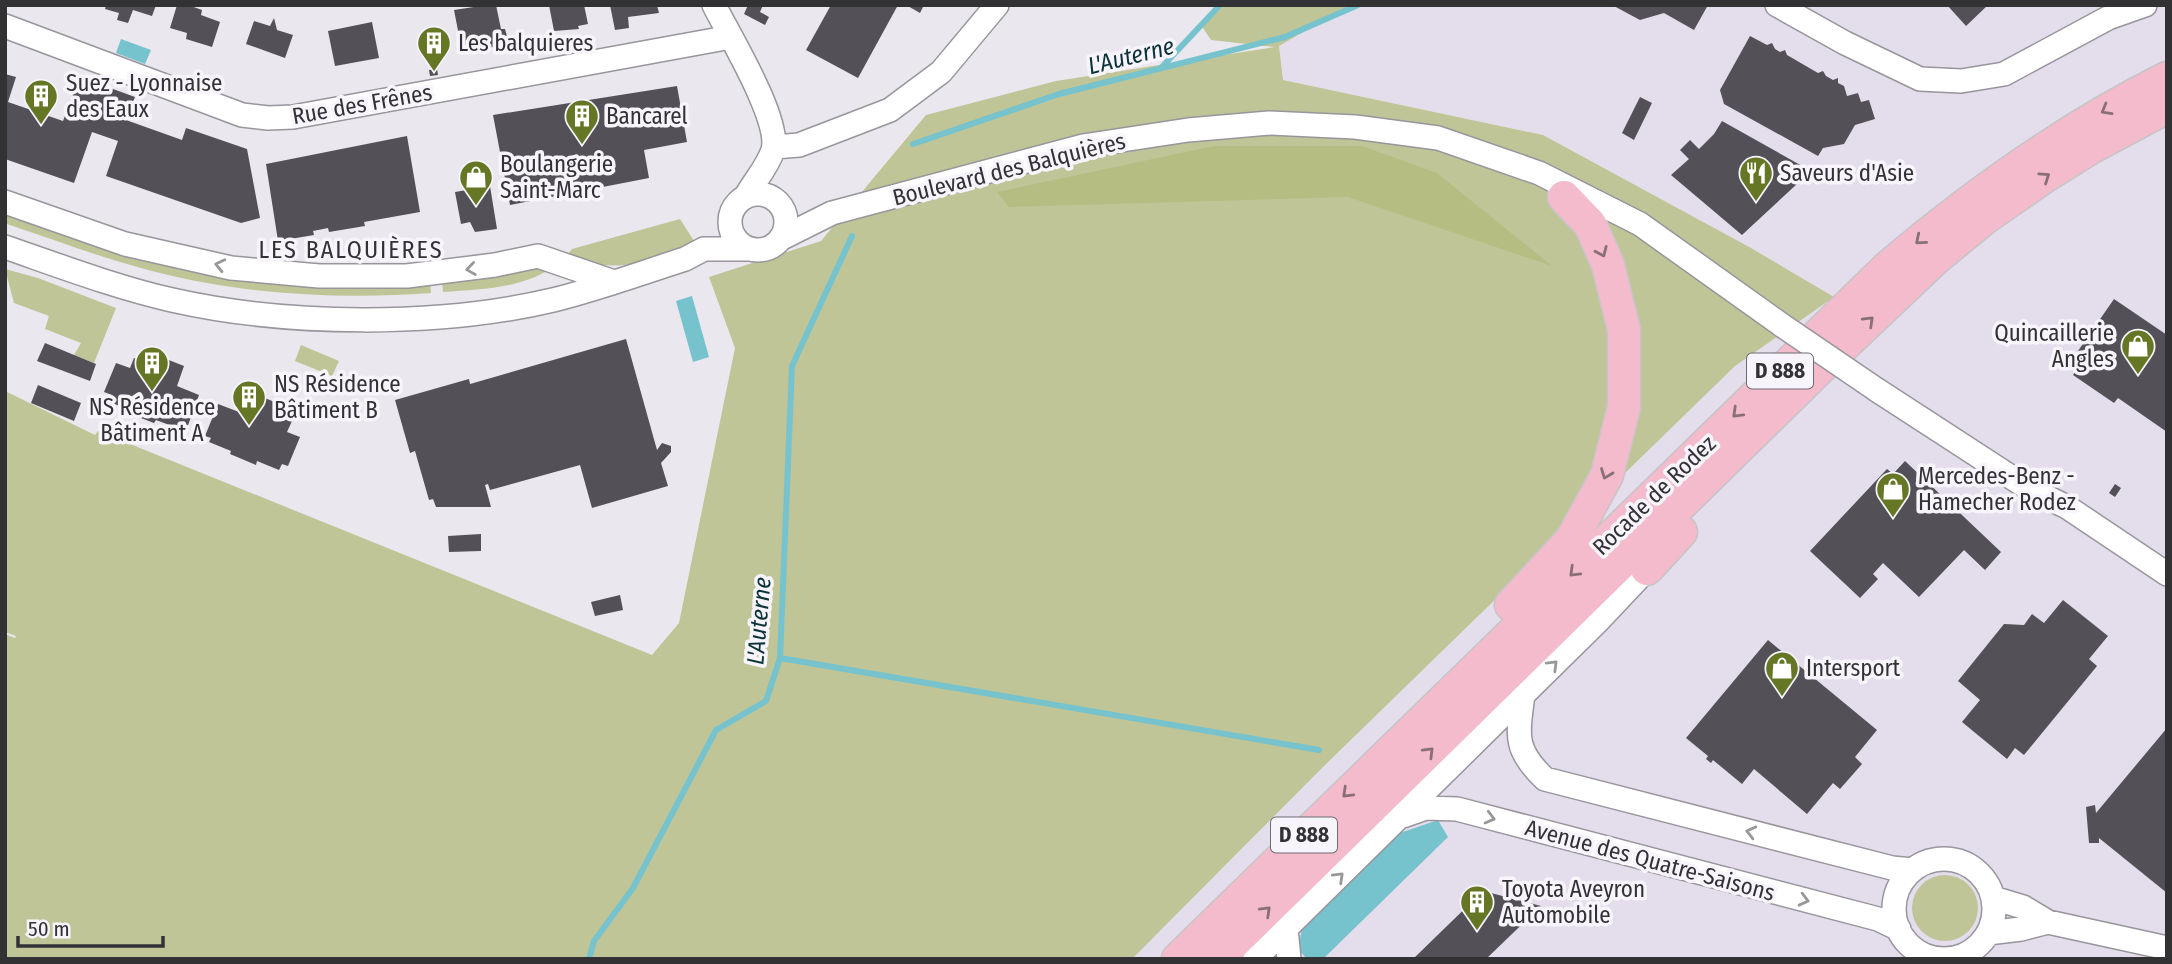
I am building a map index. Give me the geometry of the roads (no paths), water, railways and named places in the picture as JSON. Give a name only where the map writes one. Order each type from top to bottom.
[{"type":"highway","name":"Rocade de Rodez","points":[[1178,959],[1888,267],[2000,177],[2066,133],[2167,78]]},
{"type":"highway","name":"Rocade de Rodez","points":[[1217,959],[1820,368],[1936,259],[1985,218],[2092,147],[2167,107]]},
{"type":"highway","points":[[1431,711],[1450,672],[1572,539],[1606,475],[1624,407],[1624,330],[1608,265],[1590,224],[1564,197]]},
{"type":"highway","points":[[1647,569],[1723,485],[1820,368]]},
{"type":"street","points":[[5,247],[116,285],[175,300],[313,318],[392,319],[498,310],[552,300],[685,259],[704,249],[730,219],[735,206],[764,172],[774,147],[770,116],[714,5]]},
{"type":"street","points":[[774,147],[799,145],[890,110],[941,72],[997,5]]},
{"type":"street","points":[[1777,5],[1845,43],[1920,79],[1961,81],[2004,74],[2108,18],[2145,5]]},
{"type":"street","name":"Rue des Frênes","points":[[5,26],[242,115],[268,118],[293,117],[731,37]]},
{"type":"street","name":"Boulevard des Balquières","points":[[780,239],[832,213],[1083,146],[1188,130],[1269,123],[1355,127],[1438,138],[1539,173],[1640,224],[1877,390],[2028,488],[2067,508],[2167,573]]},
{"type":"street","name":"Boulevard des Balquières","points":[[1355,127],[1450,155],[1564,197],[1636,234],[1783,326]]},
{"type":"street","points":[[704,249],[767,248],[780,239],[786,222],[764,172]]},
{"type":"street","points":[[746,196],[760,194],[777,201]]},
{"type":"street","name":"Boulevard des Balquières","points":[[777,201],[832,213]]},
{"type":"street","points":[[5,202],[125,244],[232,268],[319,276],[407,276],[495,265],[538,256],[614,282]]},
{"type":"street","points":[[730,219],[733,235],[751,249]]},
{"type":"street","name":"Boulevard des Balquières","points":[[2028,488],[2060,516],[2167,590]]},
{"type":"street","name":"Avenue des Quatre-Saisons","points":[[1255,959],[1647,569]]},
{"type":"street","points":[[1523,694],[1518,734],[1527,762],[1545,779],[1892,868],[1913,870]]},
{"type":"street","name":"Avenue des Quatre-Saisons","points":[[1400,817],[1426,808],[1457,809],[1878,919],[1901,943]]},
{"type":"street","points":[[1948,859],[1962,862],[1984,879],[1993,898],[1993,922],[1988,933],[1976,947],[1965,954],[1952,958],[1934,958],[1901,943],[1895,917],[1897,891],[1913,870],[1929,861],[1948,859]]},
{"type":"street","points":[[1993,898],[2023,907],[2048,922],[2167,948]]},
{"type":"street","points":[[1988,933],[2048,922]]},
{"type":"street","points":[[1286,929],[1289,959]]},
{"type":"water","points":[[121,39],[151,50],[145,64],[116,53]]},
{"type":"water","points":[[692,296],[709,357],[693,362],[676,301]]},
{"type":"water","points":[[1438,820],[1448,837],[1323,959],[1307,959],[1298,949],[1302,929],[1400,833]]},
{"type":"waterway","points":[[1161,68],[1220,5]]},
{"type":"waterway","name":"L'Auterne","points":[[913,144],[1059,94],[1285,37],[1358,5]]},
{"type":"waterway","name":"L'Auterne","points":[[589,959],[594,941],[633,888],[716,730],[766,701],[780,658],[792,366],[852,236]]},
{"type":"waterway","points":[[780,658],[1319,750]]},
{"type":"place","name":"Les balquieres","points":[[434,73]]},
{"type":"place","name":"Suez - Lyonnaise des Eaux","points":[[41,126]]},
{"type":"place","name":"Bancarel","points":[[582,146]]},
{"type":"place","name":"Saveurs d'Asie","points":[[1756,203]]},
{"type":"place","name":"Boulangerie Saint-Marc","points":[[476,207]]},
{"type":"place","name":"Quincaillerie Angles","points":[[2138,376]]},
{"type":"place","name":"NS Résidence Bâtiment A","points":[[152,393]]},
{"type":"place","name":"NS Résidence Bâtiment B","points":[[249,427]]},
{"type":"place","name":"Mercedes-Benz - Hamecher Rodez","points":[[1893,519]]},
{"type":"place","name":"Intersport","points":[[1782,698]]},
{"type":"place","name":"Toyota Aveyron Automobile","points":[[1477,932]]},
{"type":"district","name":"LES BALQUIÈRES","points":[[351,250]]}]
